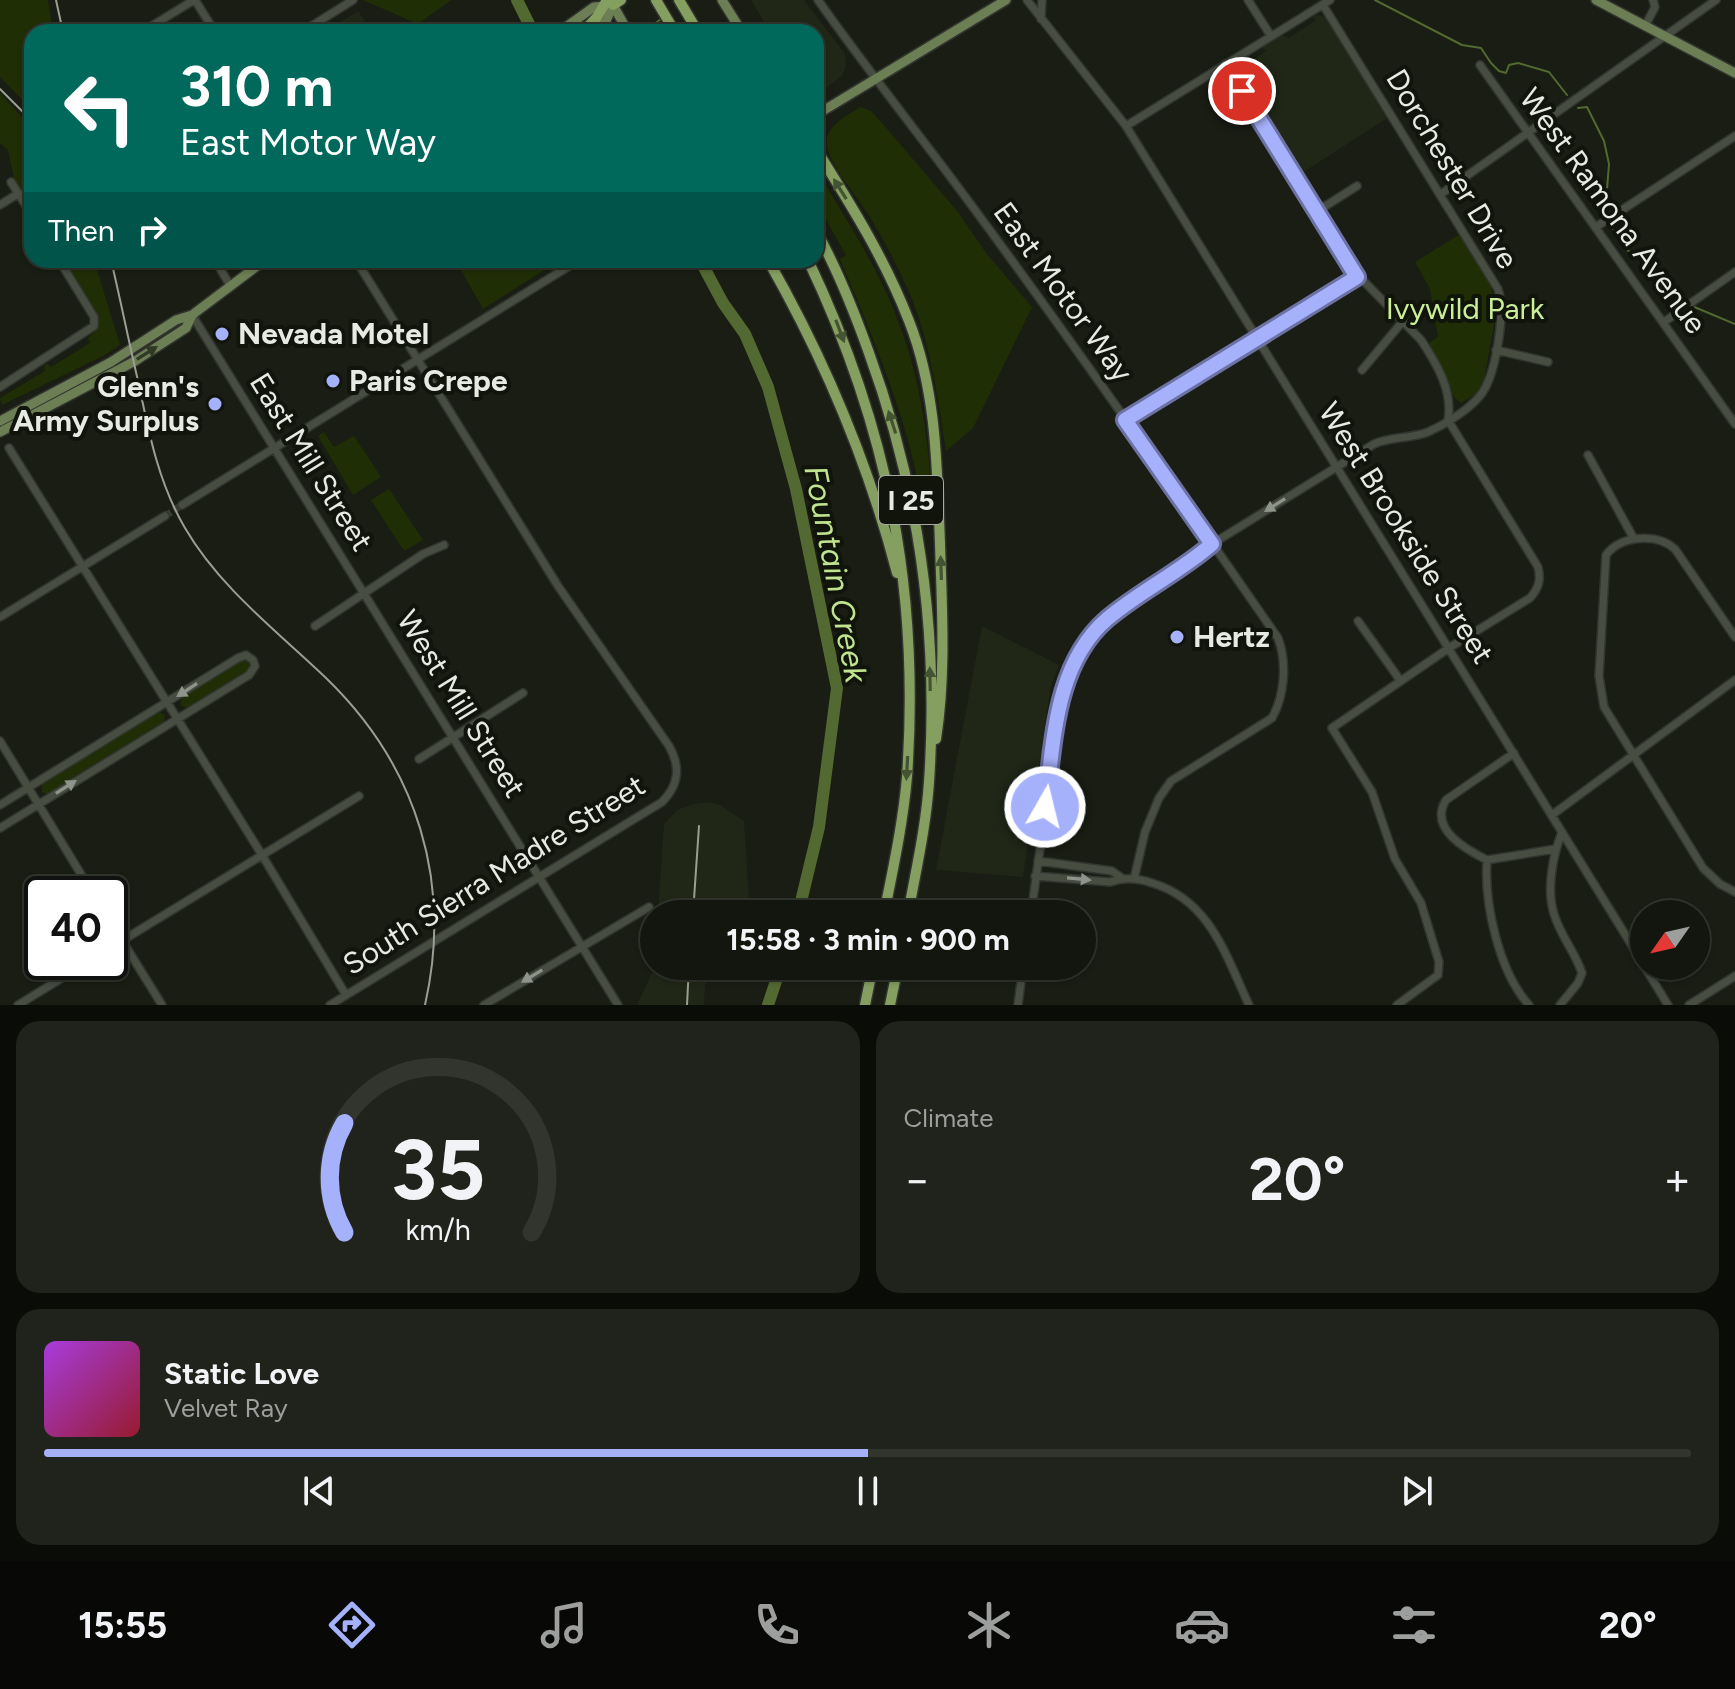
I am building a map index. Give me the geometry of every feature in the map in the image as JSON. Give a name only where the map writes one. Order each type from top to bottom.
[{"type":"highway","points":[[656,0],[670,24]]},
{"type":"highway","points":[[679,0],[693,24]]},
{"type":"highway","points":[[590,24],[611,2]]},
{"type":"highway","points":[[824,162],[889,273],[910,322],[927,381],[936,442],[943,639],[939,717],[929,785]]},
{"type":"highway","name":"I 25","points":[[824,247],[850,300],[899,442],[914,513],[929,625],[929,785],[910,900]]},
{"type":"highway","points":[[772,268],[819,353],[849,423],[885,529],[906,606]]},
{"type":"highway","name":"I 25","points":[[812,268],[837,323],[878,440],[899,545],[909,659],[906,779],[887,900]]},
{"type":"highway","points":[[865,1005],[870,980]]},
{"type":"highway","points":[[890,1005],[895,980]]},
{"type":"main road","points":[[824,110],[1006,0]]},
{"type":"main road","points":[[1596,0],[1735,73]]},
{"type":"main road","points":[[723,1],[737,24]]},
{"type":"main road","points":[[611,2],[623,24]]},
{"type":"main road","points":[[580,24],[596,18]]},
{"type":"main road","points":[[594,24],[596,18]]},
{"type":"main road","points":[[0,421],[111,362],[176,320],[192,315],[255,268]]},
{"type":"main road","points":[[0,432],[135,361],[186,328],[192,315]]},
{"type":"street","points":[[155,24],[195,0],[210,24]]},
{"type":"street","points":[[315,24],[353,0]]},
{"type":"street","name":"East Motor Way","points":[[818,0],[874,80],[952,179],[1278,638],[1284,658],[1279,702],[1267,723],[1171,781],[1159,798],[1145,832],[1134,879]]},
{"type":"street","name":"West Brookside Street","points":[[1027,0],[1126,126],[1630,943]]},
{"type":"street","points":[[1041,19],[1042,0]]},
{"type":"street","points":[[1248,0],[1271,36]]},
{"type":"street","points":[[1645,26],[1655,7],[1653,0]]},
{"type":"street","points":[[1441,194],[1716,0]]},
{"type":"street","points":[[1126,126],[1326,2]]},
{"type":"street","name":"Dorchester Drive","points":[[1032,900],[1058,715],[1072,666],[1105,620],[1212,544],[1338,466],[1383,440],[1413,437],[1435,428],[1474,402],[1484,391],[1496,350],[1502,311],[1498,289],[1326,2]]},
{"type":"street","points":[[1225,64],[1357,277],[1421,340],[1437,367],[1451,404],[1448,420],[1538,567],[1539,583],[1530,598],[1400,680],[1332,728],[1372,792],[1395,859],[1421,903],[1439,962],[1438,975],[1397,1005]]},
{"type":"street","name":"West Ramona Avenue","points":[[1480,65],[1735,424]]},
{"type":"street","points":[[1596,227],[1735,136]]},
{"type":"street","points":[[11,182],[24,201]]},
{"type":"street","points":[[1316,212],[1357,186]]},
{"type":"street","points":[[0,205],[19,193]]},
{"type":"street","points":[[0,387],[91,330],[95,324],[94,317],[64,268]]},
{"type":"street","points":[[220,268],[231,287]]},
{"type":"street","points":[[361,268],[418,359]]},
{"type":"street","points":[[182,505],[566,268]]},
{"type":"street","points":[[1664,322],[1735,272]]},
{"type":"street","points":[[1125,420],[1357,277]]},
{"type":"street","name":"East Mill Street","points":[[192,315],[363,592]]},
{"type":"street","points":[[1362,370],[1403,321]]},
{"type":"street","points":[[1496,350],[1548,362]]},
{"type":"street","name":"South Sierra Madre Street","points":[[330,1005],[662,802],[676,779],[677,765],[669,746],[558,586],[418,359]]},
{"type":"street","points":[[9,448],[346,995]]},
{"type":"street","points":[[1588,455],[1634,539]]},
{"type":"street","points":[[0,617],[165,516]]},
{"type":"street","points":[[1735,637],[1675,549],[1663,540],[1634,539],[1610,549],[1606,555],[1599,676],[1604,707],[1703,868],[1720,884],[1735,892]]},
{"type":"street","points":[[315,626],[423,554],[444,545]]},
{"type":"street","name":"West Mill Street","points":[[363,592],[618,1005]]},
{"type":"street","points":[[1358,621],[1400,680]]},
{"type":"street","points":[[0,805],[238,658],[246,655],[253,660],[255,666],[249,675],[0,828]]},
{"type":"street","points":[[1552,815],[1735,680]]},
{"type":"street","points":[[419,759],[523,693]]},
{"type":"street","points":[[0,741],[82,876]]},
{"type":"street","points":[[1514,753],[1451,795],[1442,806],[1442,820],[1451,837],[1487,860],[1555,849]]},
{"type":"street","points":[[128,937],[359,796]]},
{"type":"street","points":[[1560,1005],[1582,973],[1552,907],[1555,849],[1562,832]]},
{"type":"street","points":[[1487,860],[1487,886],[1500,950],[1509,977],[1529,1005]]},
{"type":"street","points":[[1038,861],[1112,871],[1122,878]]},
{"type":"street","points":[[1035,876],[1110,882],[1122,878],[1134,879],[1164,886],[1182,895],[1211,926],[1249,1005]]},
{"type":"street","points":[[484,1005],[640,912]]},
{"type":"street","points":[[128,951],[162,1005]]},
{"type":"street","points":[[1689,1005],[1735,976]]},
{"type":"street","points":[[18,1005],[59,980]]},
{"type":"street","points":[[1018,1005],[1021,980]]},
{"type":"street","name":"West Brookside Street","points":[[1652,980],[1665,1003]]},
{"type":"shaded area","points":[[751,0],[804,0],[822,24],[765,24]]},
{"type":"shaded area","points":[[358,11],[367,24],[337,24]]},
{"type":"shaded area","points":[[1312,16],[1327,17],[1389,117],[1299,175],[1234,71],[1238,62],[1244,65],[1266,51],[1261,47],[1283,35],[1289,38],[1316,20]]},
{"type":"shaded area","points":[[824,26],[845,54],[846,65],[842,76],[824,89]]},
{"type":"shaded area","points":[[982,626],[1059,665],[1051,685],[1023,877],[936,870]]},
{"type":"shaded area","points":[[708,802],[720,805],[744,821],[749,900],[659,900],[664,824],[677,810]]},
{"type":"shaded area","points":[[649,980],[709,980],[705,985],[704,1005],[637,1005]]},
{"type":"green space","points":[[0,0],[48,0],[52,24],[24,24],[24,102],[0,77]]},
{"type":"green space","points":[[363,0],[451,0],[418,24]]},
{"type":"green space","points":[[0,93],[24,119],[24,195],[14,179],[8,150],[0,143]]},
{"type":"green space","points":[[861,107],[871,111],[883,124],[958,212],[986,253],[1032,307],[973,428],[946,451],[932,369],[916,309],[884,242],[838,172],[827,146],[832,127]]},
{"type":"green space","points":[[824,182],[873,265],[908,348],[924,418],[929,465],[932,512],[924,518],[902,419],[840,259],[846,255],[824,216]]},
{"type":"green space","name":"Ivywild Park","points":[[1462,233],[1491,287],[1497,308],[1484,380],[1476,394],[1461,403],[1454,397],[1429,343],[1438,337],[1430,289],[1415,262]]},
{"type":"green space","points":[[69,268],[96,268],[120,345],[2,405],[0,398],[45,371],[44,365],[51,367],[90,343],[88,338],[98,329],[97,313]]},
{"type":"green space","points":[[460,268],[547,268],[483,309]]},
{"type":"green space","points":[[324,432],[334,447],[354,436],[381,477],[353,495],[318,436]]},
{"type":"green space","points":[[389,489],[423,540],[404,551],[371,500]]},
{"type":"green space","points":[[242,660],[249,661],[249,670],[187,708],[180,705],[183,697]]},
{"type":"green space","points":[[159,712],[165,715],[164,722],[47,794],[42,792],[42,784]]},
{"type":"waterway","name":"Fountain Creek","points":[[517,0],[529,24]]},
{"type":"waterway","points":[[1375,0],[1462,45],[1481,48],[1499,71],[1506,73],[1509,65],[1518,63],[1549,72],[1567,95]]},
{"type":"waterway","points":[[654,24],[661,19]]},
{"type":"waterway","points":[[1578,108],[1587,107],[1604,141],[1609,164],[1605,214]]},
{"type":"waterway","points":[[1610,225],[1627,250],[1638,256],[1657,282],[1687,302]]},
{"type":"waterway","name":"Fountain Creek","points":[[704,268],[723,303],[745,334],[768,387],[796,489],[837,688],[819,827],[801,900]]},
{"type":"waterway","points":[[1692,306],[1735,324]]},
{"type":"waterway","name":"Fountain Creek","points":[[768,1005],[776,980]]},
{"type":"tunnel","points":[[165,516],[182,505]]},
{"type":"railway","points":[[56,0],[61,24]]},
{"type":"railway","points":[[0,89],[24,113]]},
{"type":"railway","points":[[113,268],[156,458],[168,494],[185,528],[232,589],[358,712],[384,749],[405,788],[420,828],[430,871],[434,914],[433,959],[425,1005]]},
{"type":"railway","points":[[694,900],[699,826]]},
{"type":"railway","points":[[687,1005],[688,980]]},
{"type":"place","name":"Nevada Motel","points":[[222,334]]},
{"type":"place","name":"Paris Crepe","points":[[333,381]]},
{"type":"place","name":"Glenn's Army Surplus","points":[[215,404]]},
{"type":"place","name":"Hertz","points":[[1177,637]]},
{"type":"route","points":[[1045,807],[1061,698],[1072,666],[1085,644],[1105,620],[1212,544],[1125,420],[1357,277],[1242,91]]}]
